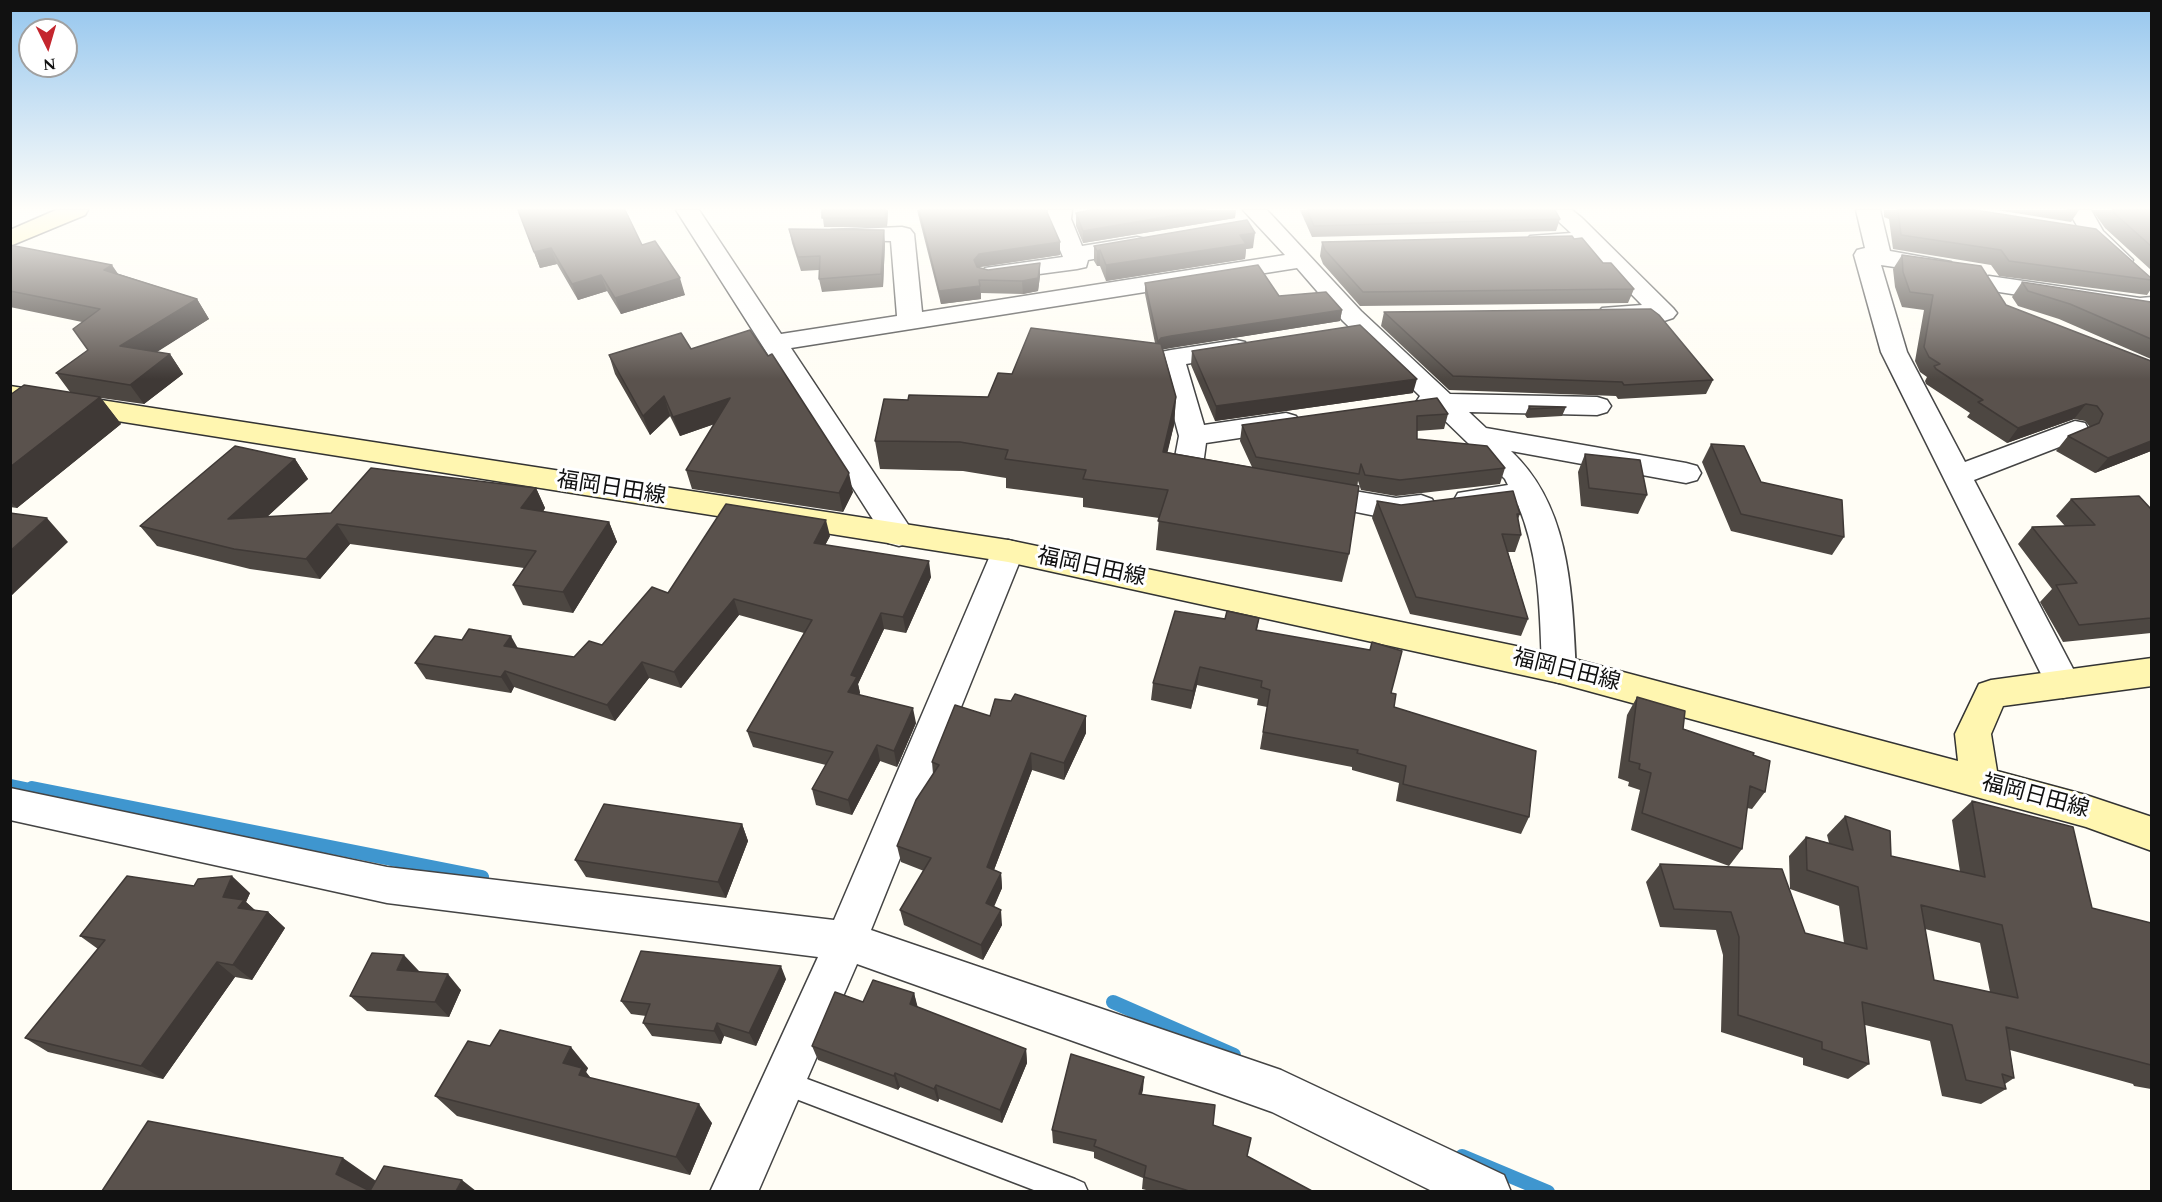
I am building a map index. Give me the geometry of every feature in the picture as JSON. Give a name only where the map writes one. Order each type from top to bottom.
[{"type":"main road","name":"福岡日田線","points":[[10,395],[1008,551],[1559,669],[2086,811],[2151,834]]},
{"type":"main road","points":[[1980,783],[1973,734],[1991,694],[2151,672]]},
{"type":"street","points":[[724,266],[899,535]]},
{"type":"street","points":[[905,266],[910,322]]},
{"type":"street","points":[[989,274],[1043,266]]},
{"type":"street","points":[[774,343],[910,322],[1228,266]]},
{"type":"street","points":[[1308,266],[1358,323],[1516,473],[1530,493],[1555,573],[1559,669]]},
{"type":"street","points":[[1583,314],[1664,313],[1617,266]]},
{"type":"street","points":[[1869,266],[1894,352],[2063,684]]},
{"type":"street","points":[[1938,266],[1982,273],[2006,313]]},
{"type":"street","points":[[2127,266],[2143,280]]},
{"type":"street","points":[[1989,284],[2140,306],[2151,305]]},
{"type":"street","points":[[1245,483],[1187,473],[1193,435],[1171,358],[1261,344]]},
{"type":"street","points":[[1403,406],[1439,400],[1597,406]]},
{"type":"street","points":[[1193,435],[1309,419]]},
{"type":"street","points":[[1957,476],[2075,430]]},
{"type":"street","points":[[1475,435],[1686,473]]},
{"type":"street","points":[[1291,491],[1396,509],[1530,493]]},
{"type":"street","points":[[734,1191],[846,941],[1008,551]]},
{"type":"street","points":[[10,804],[387,885],[846,941],[1281,1093],[1432,1179],[1486,1191]]},
{"type":"lane","points":[[783,1082],[1076,1191]]},
{"type":"building","points":[[10,266],[110,266],[104,270],[197,299],[120,346],[170,354],[130,385],[56,373],[88,350],[73,329],[100,309],[10,291]]},
{"type":"building","points":[[562,266],[672,266],[680,278],[615,298],[601,275],[572,284]]},
{"type":"building","points":[[820,266],[882,266],[881,274],[819,279]]},
{"type":"building","points":[[933,266],[977,266],[988,270],[1040,266],[1038,278],[1022,281],[979,280],[980,286],[939,291]]},
{"type":"building","points":[[1259,266],[1279,296],[1326,292],[1342,310],[1171,336],[1161,338],[1158,342],[1145,283]]},
{"type":"building","points":[[1340,266],[1614,266],[1634,289],[1363,292]]},
{"type":"building","points":[[1903,266],[1981,266],[2006,305],[2151,361],[2151,441],[2108,458],[2068,436],[2099,423],[2103,414],[2097,406],[2086,404],[2018,428],[1978,402],[1983,400],[1934,366],[1940,364],[1929,357],[1924,347],[1933,295],[1910,292]]},
{"type":"building","points":[[2047,266],[2138,266],[2151,280]]},
{"type":"building","points":[[2022,282],[2151,302],[2151,339],[2070,304],[2028,291]]},
{"type":"building","points":[[1651,309],[1659,315],[1713,380],[1624,385],[1622,382],[1453,376],[1384,312]]},
{"type":"building","points":[[1360,325],[1417,379],[1216,406],[1192,351]]},
{"type":"building","points":[[1031,328],[1161,344],[1176,397],[1163,452],[1359,486],[1349,554],[1158,521],[1168,490],[1083,479],[1086,470],[1005,459],[1008,450],[960,442],[875,441],[884,399],[908,400],[909,395],[988,397],[998,373],[1012,374]]},
{"type":"building","points":[[750,330],[768,356],[772,354],[849,473],[839,493],[686,470],[730,398],[673,417],[664,396],[643,416],[609,355],[681,333],[691,349]]},
{"type":"building","points":[[24,385],[100,397],[10,467],[10,395]]},
{"type":"building","points":[[1437,398],[1448,414],[1417,416],[1417,439],[1487,446],[1505,468],[1400,480],[1365,475],[1361,464],[1359,474],[1256,457],[1242,425]]},
{"type":"building","points":[[1529,406],[1566,407],[1530,409]]},
{"type":"building","points":[[1711,444],[1744,446],[1761,482],[1842,500],[1844,537],[1741,514]]},
{"type":"building","points":[[235,446],[295,459],[228,519],[331,513],[371,468],[536,488],[521,508],[609,522],[563,592],[513,585],[536,551],[337,524],[306,559],[234,549],[140,526]]},
{"type":"building","points":[[1585,454],[1640,460],[1647,495],[1589,488]]},
{"type":"building","points":[[1513,491],[1520,514],[1517,514],[1521,535],[1502,534],[1528,619],[1416,597],[1377,501],[1401,505]]},
{"type":"building","points":[[2139,496],[2151,509],[2151,618],[2079,625],[2056,585],[2077,583],[2032,527],[2095,525],[2071,499]]},
{"type":"building","points":[[726,504],[826,520],[814,543],[929,561],[903,617],[881,613],[851,675],[857,677],[848,692],[913,708],[894,751],[877,745],[848,800],[812,789],[833,752],[747,731],[812,620],[734,599],[674,672],[642,662],[607,705],[505,671],[501,677],[415,663],[435,636],[462,640],[469,629],[511,636],[504,646],[574,657],[589,641],[602,645],[652,587],[668,593]]},
{"type":"building","points":[[10,513],[47,518],[10,551]]},
{"type":"building","points":[[1175,611],[1225,619],[1227,611],[1259,618],[1256,630],[1370,650],[1372,642],[1402,651],[1391,693],[1396,694],[1394,707],[1536,751],[1529,817],[1403,784],[1406,766],[1357,753],[1358,750],[1263,732],[1270,690],[1261,687],[1262,681],[1200,667],[1193,691],[1153,683]]},
{"type":"building","points":[[1015,694],[1086,716],[1064,763],[1031,753],[987,867],[1001,873],[986,903],[1001,910],[981,945],[900,910],[931,858],[897,846],[916,800],[939,765],[932,762],[955,705],[990,716],[995,699],[1011,701]]},
{"type":"building","points":[[1637,697],[1685,711],[1683,729],[1754,753],[1753,755],[1770,761],[1765,792],[1750,786],[1742,849],[1642,813],[1651,773],[1639,769],[1640,764],[1629,761]]},
{"type":"building","points":[[1972,801],[2073,827],[2092,908],[2151,923],[2151,1065],[2006,1027],[2014,1078],[2002,1074],[2006,1089],[1966,1080],[1952,1025],[1862,1002],[1869,1064],[1822,1049],[1822,1042],[1738,1015],[1739,937],[1731,912],[1674,909],[1660,864],[1782,869],[1805,933],[1867,949],[1858,887],[1807,870],[1806,837],[1853,850],[1845,816],[1890,831],[1891,856],[1985,877]],"holes":[[[1921,905],[2002,925],[2018,998],[1934,980]]]},
{"type":"building","points":[[604,804],[742,824],[718,882],[575,860]]},
{"type":"building","points":[[127,876],[194,886],[198,879],[232,876],[223,897],[244,900],[238,908],[268,912],[233,965],[217,962],[141,1066],[25,1038],[105,940],[80,936]]},
{"type":"building","points":[[641,951],[781,966],[749,1033],[717,1023],[714,1031],[643,1023],[650,1004],[621,1001]]},
{"type":"building","points":[[372,953],[404,955],[397,970],[448,974],[435,1002],[350,996]]},
{"type":"building","points":[[873,980],[914,993],[910,1004],[1026,1049],[1000,1110],[936,1085],[934,1089],[895,1073],[894,1076],[812,1046],[835,992],[863,1002]]},
{"type":"building","points":[[500,1030],[571,1047],[563,1063],[582,1068],[579,1075],[699,1104],[676,1157],[435,1096],[468,1041],[490,1046]]},
{"type":"building","points":[[1071,1054],[1144,1077],[1139,1094],[1215,1105],[1213,1125],[1251,1138],[1247,1156],[1312,1191],[1189,1191],[1144,1177],[1146,1166],[1094,1146],[1096,1140],[1052,1130]]},
{"type":"building","points":[[148,1121],[343,1158],[336,1174],[370,1191],[102,1191]]},
{"type":"building","points":[[384,1166],[462,1180],[456,1191],[370,1191]]},
{"type":"waterway","points":[[10,784],[39,790]]},
{"type":"waterway","points":[[32,788],[482,877]]},
{"type":"waterway","points":[[1113,1002],[1234,1055]]},
{"type":"waterway","points":[[1462,1156],[1548,1192]]}]
